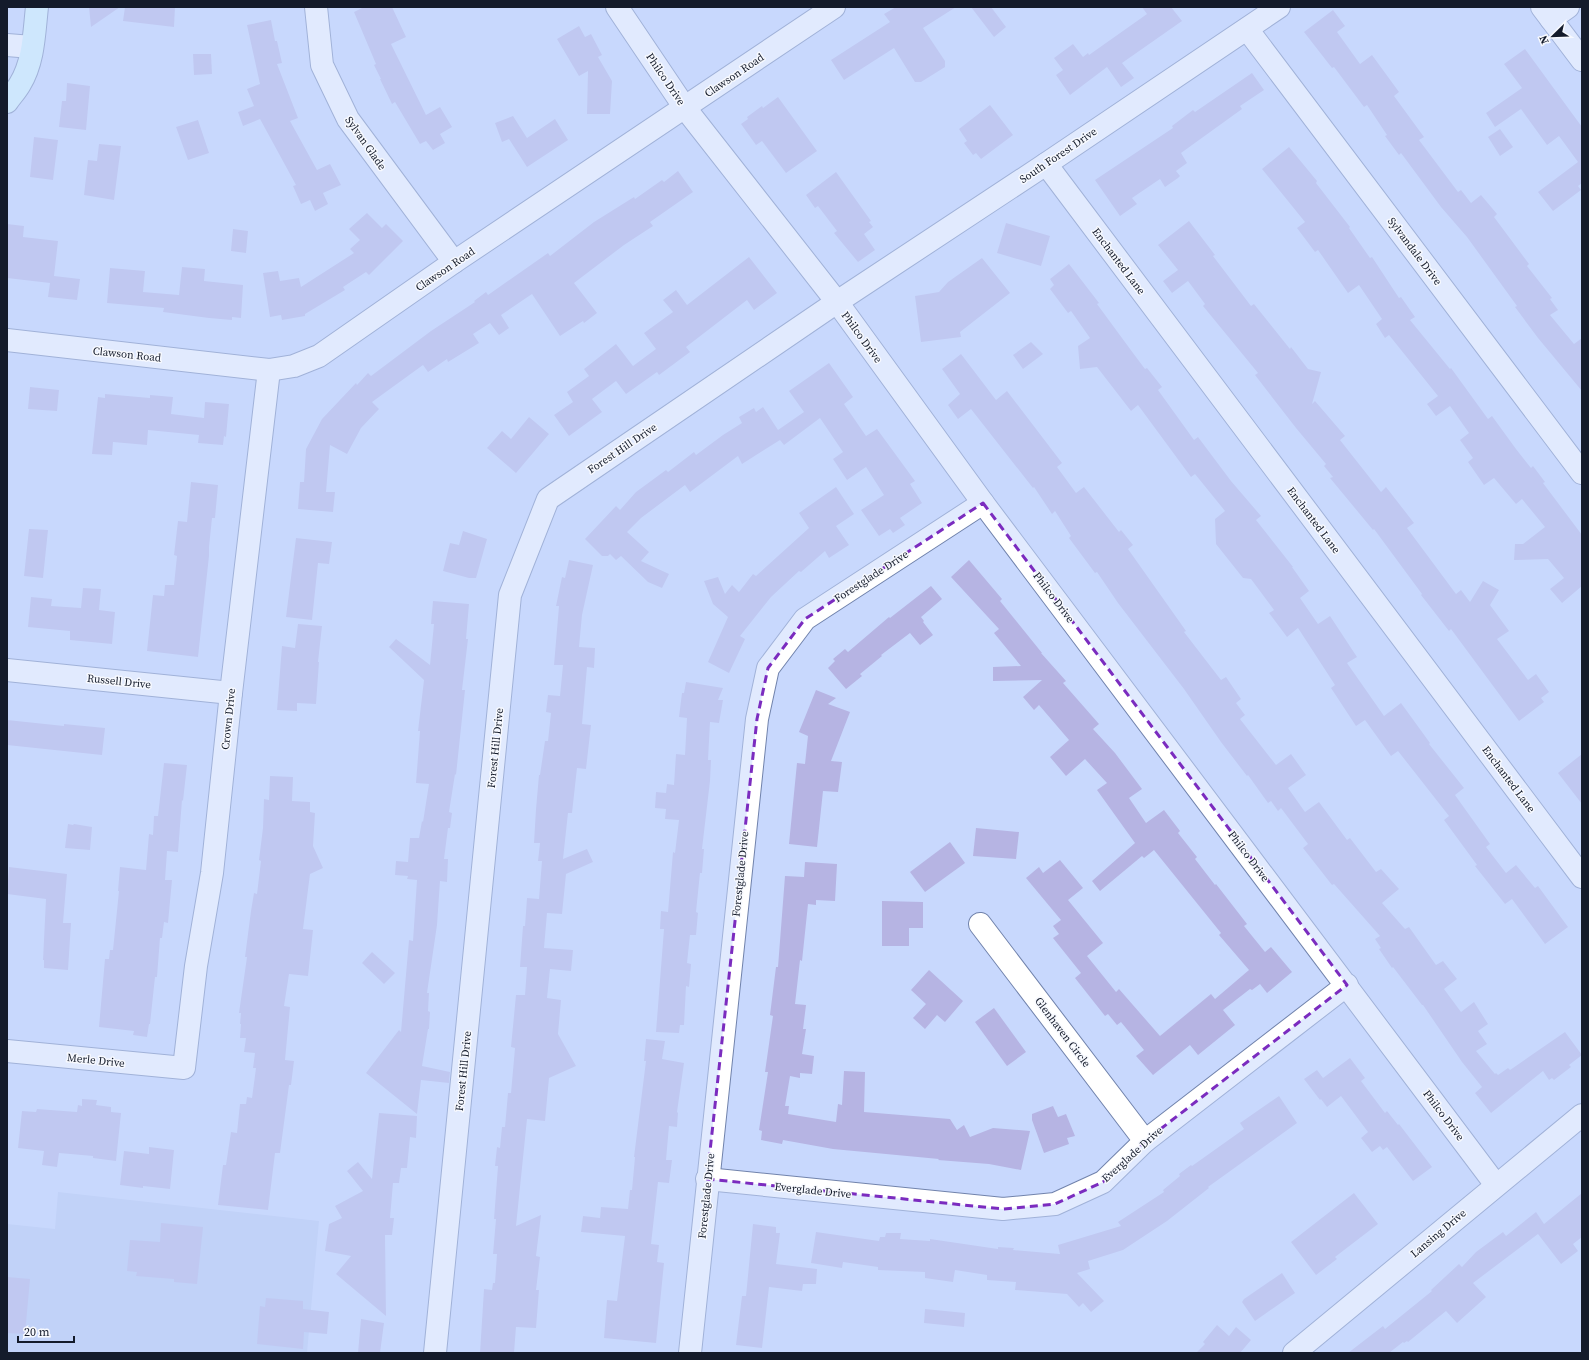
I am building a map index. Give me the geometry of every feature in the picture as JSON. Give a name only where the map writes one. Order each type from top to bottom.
[{"type":"street","points":[[7,102],[20,84],[29,65],[37,7]]},
{"type":"street","name":"Sylvan Glade","points":[[316,7],[322,65],[348,119],[454,262]]},
{"type":"street","name":"Philco Drive","points":[[617,7],[685,108],[837,302],[983,503],[1496,1185]]},
{"type":"street","name":"Clawson Road","points":[[7,340],[269,370],[294,366],[319,356],[454,262],[834,7]]},
{"type":"street","name":"South Forest Drive","points":[[837,302],[1046,164],[1279,7]]},
{"type":"street","points":[[1554,11],[1582,60]]},
{"type":"street","name":"Sylvandale Drive","points":[[1247,29],[1582,473]]},
{"type":"street","points":[[7,45],[32,47]]},
{"type":"street","name":"Enchanted Lane","points":[[1046,164],[1582,877]]},
{"type":"street","name":"Forest Hill Drive","points":[[435,1353],[510,595],[548,499],[837,302]]},
{"type":"street","name":"Crown Drive","points":[[184,1068],[196,966],[212,873],[231,693],[269,370]]},
{"type":"street","name":"Forestglade Drive","points":[[690,1353],[707,1179],[757,719],[768,668],[805,620],[983,503]]},
{"type":"street","name":"Russell Drive","points":[[7,670],[231,693]]},
{"type":"street","name":"Glenhaven Circle","points":[[980,924],[1145,1141]]},
{"type":"street","name":"Everglade Drive","points":[[707,1179],[1003,1209],[1055,1204],[1103,1182],[1145,1141],[1347,985]]},
{"type":"street","name":"Merle Drive","points":[[7,1051],[184,1068]]},
{"type":"street","name":"Lansing Drive","points":[[1294,1353],[1582,1115]]},
{"type":"highlighted area","points":[[983,503],[1347,985],[1145,1141],[1103,1182],[1055,1204],[1003,1209],[707,1179],[757,719],[768,668],[805,619]]},
{"type":"shaded area","points":[[58,1192],[319,1221],[307,1353],[7,1353],[7,1224],[55,1229]]},
{"type":"building","points":[[89,7],[120,7],[91,27]]},
{"type":"building","points":[[125,7],[175,7],[174,27],[123,21]]},
{"type":"building","points":[[364,7],[392,7],[406,37],[391,44],[426,115],[440,107],[452,127],[440,134],[445,143],[433,150],[426,141],[420,144],[395,102],[392,104],[374,65],[376,64],[354,12]]},
{"type":"building","points":[[896,7],[956,7],[923,28],[945,61],[945,67],[921,82],[915,82],[894,48],[844,80],[831,60],[890,22],[884,14]]},
{"type":"building","points":[[971,7],[991,7],[1006,27],[994,37]]},
{"type":"building","points":[[1142,7],[1171,7],[1182,21],[1122,63],[1134,78],[1121,87],[1107,67],[1070,95],[1056,75],[1063,70],[1054,58],[1073,44],[1083,57],[1088,53],[1089,55],[1147,14]]},
{"type":"building","points":[[1333,10],[1345,26],[1337,32],[1360,64],[1372,55],[1399,92],[1394,96],[1424,137],[1419,140],[1458,192],[1461,190],[1471,203],[1481,195],[1497,214],[1494,217],[1529,264],[1527,266],[1552,298],[1550,299],[1558,310],[1550,315],[1574,344],[1582,338],[1582,391],[1538,338],[1515,307],[1517,306],[1467,237],[1441,207],[1401,153],[1399,155],[1385,136],[1387,135],[1367,105],[1364,107],[1334,67],[1332,68],[1304,32]]},
{"type":"building","points":[[271,20],[275,41],[277,41],[282,63],[277,64],[298,118],[290,121],[317,170],[330,164],[341,185],[323,193],[328,204],[315,211],[310,200],[301,204],[293,186],[296,185],[260,119],[243,126],[238,112],[254,106],[247,89],[260,84],[247,25]]},
{"type":"building","points":[[579,26],[585,37],[591,34],[602,55],[598,57],[612,81],[610,114],[587,114],[588,71],[579,76],[557,39]]},
{"type":"building","points":[[1525,49],[1582,127],[1582,183],[1578,186],[1581,190],[1553,211],[1538,192],[1578,162],[1559,136],[1547,145],[1521,109],[1495,127],[1486,113],[1522,88],[1504,64]]},
{"type":"building","points":[[193,54],[211,54],[212,74],[194,75]]},
{"type":"building","points":[[1252,73],[1264,90],[1240,106],[1242,109],[1181,153],[1187,163],[1176,171],[1180,176],[1178,178],[1165,187],[1160,179],[1132,198],[1137,204],[1120,216],[1095,180],[1173,128],[1172,126],[1193,110],[1195,112]]},
{"type":"building","points":[[67,83],[90,86],[86,130],[59,127],[62,101],[66,101]]},
{"type":"building","points":[[778,97],[817,151],[786,173],[762,141],[756,145],[741,124],[748,119],[747,117],[762,106],[763,108]]},
{"type":"building","points":[[990,105],[1013,135],[981,159],[976,153],[973,155],[964,143],[967,141],[959,129]]},
{"type":"building","points":[[513,116],[527,138],[555,119],[568,140],[527,167],[509,139],[502,142],[495,123]]},
{"type":"building","points":[[198,120],[209,153],[188,160],[176,127]]},
{"type":"building","points":[[1500,129],[1513,147],[1500,156],[1488,137]]},
{"type":"building","points":[[34,137],[58,140],[53,180],[30,177]]},
{"type":"building","points":[[99,144],[121,146],[114,200],[84,195],[88,160],[97,161]]},
{"type":"building","points":[[1289,147],[1317,181],[1316,183],[1350,227],[1349,228],[1370,258],[1372,257],[1399,298],[1401,297],[1415,317],[1410,320],[1450,369],[1451,368],[1488,419],[1492,416],[1531,468],[1533,466],[1545,482],[1543,483],[1582,535],[1582,586],[1562,603],[1550,589],[1564,578],[1548,559],[1514,560],[1515,544],[1523,544],[1545,527],[1522,499],[1516,504],[1494,478],[1484,485],[1468,462],[1473,458],[1460,440],[1469,433],[1450,406],[1436,416],[1427,404],[1438,396],[1389,335],[1385,338],[1376,324],[1382,319],[1359,285],[1348,293],[1318,250],[1315,252],[1297,228],[1305,222],[1262,169]]},
{"type":"building","points":[[678,171],[693,192],[650,222],[653,226],[624,245],[574,283],[597,313],[584,323],[583,321],[560,336],[532,294],[501,315],[509,328],[499,335],[490,323],[473,334],[479,343],[448,362],[447,359],[428,372],[423,365],[372,402],[379,409],[361,428],[347,454],[330,445],[326,492],[335,492],[333,512],[298,509],[300,482],[304,482],[306,449],[322,419],[356,383],[357,385],[368,373],[371,376],[431,331],[475,302],[474,301],[486,292],[488,295],[548,253],[550,256],[594,222],[634,197],[635,199],[662,180],[664,182]]},
{"type":"building","points":[[836,172],[871,221],[869,222],[873,227],[864,234],[875,250],[858,262],[834,233],[837,231],[818,206],[815,208],[806,195]]},
{"type":"building","points":[[367,213],[382,228],[386,224],[403,241],[369,275],[366,272],[343,287],[345,290],[305,314],[305,316],[282,320],[281,315],[270,317],[263,273],[278,271],[280,281],[299,278],[301,287],[354,253],[350,249],[360,240],[349,229]]},
{"type":"building","points":[[1189,221],[1215,255],[1213,256],[1251,306],[1254,304],[1308,369],[1321,372],[1312,404],[1315,401],[1345,436],[1340,440],[1381,492],[1386,487],[1414,523],[1407,528],[1456,594],[1461,590],[1470,602],[1483,581],[1499,590],[1490,605],[1509,631],[1497,639],[1528,680],[1536,674],[1549,692],[1541,698],[1544,702],[1519,721],[1451,629],[1449,631],[1421,595],[1422,594],[1374,529],[1373,530],[1330,478],[1333,477],[1324,466],[1326,464],[1255,375],[1258,373],[1203,306],[1205,304],[1188,281],[1172,293],[1163,281],[1178,270],[1158,245]]},
{"type":"building","points":[[1006,223],[1050,236],[1041,266],[997,253]]},
{"type":"building","points":[[7,224],[24,226],[23,237],[58,241],[54,276],[80,279],[77,300],[48,297],[50,283],[7,278]]},
{"type":"building","points":[[233,229],[248,231],[246,253],[231,251]]},
{"type":"building","points":[[749,257],[777,293],[754,310],[747,300],[686,347],[690,352],[659,375],[657,372],[626,394],[616,381],[592,399],[602,412],[569,436],[554,415],[573,402],[567,392],[589,376],[584,369],[616,344],[633,366],[656,349],[644,333],[673,312],[663,300],[676,290],[687,305]]},
{"type":"building","points":[[982,258],[1010,293],[960,332],[961,337],[921,342],[915,296],[939,292],[948,282]]},
{"type":"building","points":[[1069,264],[1099,303],[1097,304],[1145,369],[1147,368],[1162,387],[1158,390],[1194,440],[1198,437],[1231,481],[1261,516],[1256,520],[1293,567],[1309,591],[1300,598],[1318,624],[1330,616],[1357,657],[1347,663],[1384,716],[1401,703],[1430,743],[1429,744],[1464,788],[1455,795],[1490,844],[1486,847],[1506,873],[1516,865],[1535,888],[1538,886],[1568,927],[1545,944],[1512,899],[1505,904],[1475,866],[1477,865],[1444,820],[1449,816],[1398,751],[1391,756],[1365,720],[1356,726],[1331,688],[1335,685],[1298,628],[1287,637],[1269,613],[1274,610],[1251,579],[1243,578],[1216,544],[1215,519],[1225,511],[1195,474],[1191,477],[1138,405],[1131,411],[1097,367],[1080,369],[1078,346],[1090,338],[1071,311],[1068,313],[1050,289],[1054,285],[1050,279]]},
{"type":"building","points":[[182,267],[205,269],[204,281],[243,285],[241,318],[232,317],[232,320],[209,318],[163,312],[164,308],[107,303],[110,268],[145,271],[143,292],[179,295]]},
{"type":"building","points":[[1031,342],[1043,354],[1023,369],[1013,355]]},
{"type":"building","points":[[961,354],[996,400],[1007,391],[1062,463],[1057,467],[1076,493],[1084,487],[1119,532],[1121,530],[1133,545],[1128,549],[1186,631],[1184,632],[1221,680],[1226,677],[1241,699],[1236,703],[1245,715],[1240,719],[1276,765],[1291,754],[1306,775],[1288,788],[1305,812],[1319,802],[1347,840],[1350,838],[1376,872],[1381,869],[1399,889],[1382,903],[1405,929],[1409,927],[1436,965],[1443,961],[1457,979],[1444,989],[1461,1012],[1474,1002],[1488,1024],[1478,1031],[1487,1044],[1476,1051],[1495,1074],[1496,1073],[1498,1075],[1508,1068],[1510,1070],[1565,1032],[1582,1055],[1569,1065],[1571,1067],[1554,1080],[1552,1078],[1549,1080],[1543,1071],[1491,1113],[1475,1093],[1482,1087],[1462,1062],[1423,1005],[1393,967],[1392,968],[1379,949],[1381,948],[1375,939],[1380,936],[1334,884],[1332,885],[1303,848],[1308,844],[1281,808],[1278,811],[1271,801],[1268,803],[1248,775],[1247,776],[1221,742],[1184,689],[1118,603],[1097,572],[1095,573],[1069,538],[1071,536],[1055,511],[1052,514],[1034,487],[1033,488],[971,409],[958,419],[948,405],[960,394],[942,369]]},
{"type":"building","points":[[829,363],[853,397],[844,404],[866,436],[877,429],[915,481],[910,484],[922,503],[900,518],[905,525],[893,533],[890,529],[879,536],[861,510],[884,495],[866,467],[847,480],[833,459],[843,452],[820,418],[784,445],[780,440],[742,464],[738,456],[690,492],[685,485],[641,518],[627,532],[649,552],[641,561],[669,574],[662,588],[648,582],[621,556],[616,560],[610,554],[608,556],[602,556],[585,539],[616,506],[620,510],[636,492],[666,470],[668,472],[694,452],[696,455],[742,423],[739,417],[754,408],[756,412],[763,407],[778,430],[804,412],[789,391]]},
{"type":"building","points":[[30,387],[59,390],[57,411],[28,409]]},
{"type":"building","points":[[105,394],[150,398],[150,395],[173,397],[171,414],[204,418],[205,402],[229,404],[226,437],[224,436],[223,445],[198,443],[199,435],[148,430],[147,445],[113,442],[112,455],[92,454],[98,397],[105,398]]},
{"type":"building","points":[[529,417],[549,434],[516,473],[487,448],[502,431],[511,439]]},
{"type":"building","points":[[191,482],[218,485],[215,518],[212,518],[198,657],[147,651],[153,595],[164,596],[165,585],[174,585],[177,556],[174,555],[178,521],[187,522]]},
{"type":"building","points":[[836,487],[854,514],[836,526],[849,545],[829,558],[825,551],[801,572],[799,571],[771,597],[740,636],[745,639],[729,673],[708,662],[728,617],[713,604],[704,581],[718,577],[725,594],[732,585],[739,592],[753,574],[756,576],[809,528],[799,513]]},
{"type":"building","points":[[29,529],[48,530],[43,578],[24,576]]},
{"type":"building","points":[[463,531],[487,539],[476,578],[469,578],[443,571],[450,543],[459,545]]},
{"type":"building","points":[[296,538],[332,542],[329,564],[318,563],[312,620],[286,617]]},
{"type":"building","points":[[569,560],[593,565],[582,615],[579,647],[595,648],[594,668],[587,667],[582,724],[591,725],[586,769],[577,768],[572,813],[568,813],[563,859],[587,849],[593,862],[566,874],[562,914],[547,913],[544,948],[573,950],[571,971],[550,969],[547,998],[561,1000],[558,1034],[576,1066],[549,1078],[545,1121],[527,1119],[516,1226],[541,1215],[536,1256],[540,1257],[536,1290],[539,1290],[536,1328],[516,1327],[514,1353],[480,1353],[484,1289],[492,1290],[493,1283],[495,1283],[497,1254],[493,1254],[498,1166],[495,1166],[497,1147],[500,1148],[502,1127],[505,1127],[508,1093],[511,1093],[515,1048],[511,1047],[516,995],[525,995],[527,967],[520,967],[523,926],[525,926],[527,898],[539,899],[542,861],[538,861],[540,843],[534,843],[539,775],[545,741],[548,741],[551,713],[546,712],[548,695],[560,696],[563,665],[554,665],[559,606],[556,606],[562,577],[565,578]]},
{"type":"building","points":[[969,560],[1002,599],[1000,601],[1041,653],[1066,681],[1063,683],[1099,724],[1093,729],[1115,753],[1142,789],[1129,798],[1146,823],[1164,810],[1180,831],[1178,833],[1197,857],[1195,859],[1247,924],[1244,926],[1265,952],[1271,947],[1292,972],[1267,993],[1260,984],[1252,990],[1250,989],[1223,1010],[1235,1025],[1198,1055],[1190,1045],[1153,1075],[1136,1056],[1144,1050],[1121,1022],[1117,1025],[1108,1014],[1105,1016],[1075,978],[1081,973],[1053,938],[1059,934],[1053,926],[1061,920],[1026,878],[1039,867],[1043,873],[1060,860],[1083,888],[1068,900],[1103,943],[1087,956],[1116,992],[1119,989],[1160,1036],[1211,994],[1215,999],[1249,970],[1219,935],[1221,933],[1154,850],[1144,858],[1142,856],[1100,891],[1092,881],[1135,843],[1097,790],[1107,783],[1085,759],[1066,776],[1050,757],[1069,740],[1039,705],[1034,710],[1023,697],[1042,680],[993,681],[993,667],[1021,666],[994,633],[999,629],[951,577]]},
{"type":"building","points":[[931,586],[942,599],[921,617],[933,635],[920,645],[910,633],[881,655],[882,656],[860,674],[862,676],[846,689],[828,668],[835,661],[833,659],[845,649],[848,652],[889,617],[890,618]]},
{"type":"building","points":[[83,588],[101,589],[99,610],[115,612],[112,644],[70,640],[70,631],[28,627],[31,597],[52,599],[51,606],[81,608]]},
{"type":"building","points":[[433,601],[469,604],[466,639],[468,639],[462,690],[465,690],[456,775],[455,774],[449,812],[452,813],[450,828],[448,828],[444,859],[448,859],[447,882],[440,881],[437,925],[427,993],[429,993],[429,1029],[422,1066],[450,1072],[449,1083],[421,1080],[417,1114],[366,1073],[399,1030],[401,1032],[409,940],[413,941],[417,880],[407,879],[408,876],[395,875],[396,861],[408,862],[410,838],[419,838],[429,784],[416,783],[420,731],[418,731],[424,680],[389,647],[396,639],[430,665],[434,624],[431,624]]},
{"type":"building","points":[[298,624],[322,626],[318,662],[316,704],[297,703],[297,711],[277,710],[282,646],[295,648]]},
{"type":"building","points":[[686,682],[723,688],[718,700],[723,700],[719,723],[710,722],[708,760],[711,760],[710,781],[702,849],[704,849],[702,873],[700,873],[696,912],[698,913],[696,935],[690,935],[687,963],[691,964],[689,987],[686,986],[684,1025],[680,1025],[679,1033],[656,1032],[664,929],[660,929],[661,911],[668,912],[673,852],[675,853],[679,820],[665,819],[666,809],[655,808],[656,792],[666,793],[667,784],[674,785],[676,754],[685,755],[687,718],[679,717],[682,693],[684,693]]},
{"type":"building","points":[[816,690],[836,698],[828,704],[850,712],[831,761],[842,762],[838,792],[823,791],[817,847],[789,844],[797,763],[805,764],[808,736],[799,732]]},
{"type":"building","points":[[7,720],[64,726],[64,724],[105,728],[102,755],[7,745]]},
{"type":"building","points":[[1582,754],[1582,804],[1558,773]]},
{"type":"building","points":[[164,763],[187,765],[183,801],[182,800],[178,852],[167,851],[165,880],[172,880],[168,923],[164,922],[162,938],[160,938],[157,977],[155,977],[150,1024],[147,1037],[133,1035],[134,1031],[99,1027],[105,959],[109,959],[110,950],[113,950],[120,867],[146,870],[149,834],[153,835],[154,816],[158,816]]},
{"type":"building","points":[[270,776],[293,777],[292,801],[310,802],[310,812],[315,813],[313,846],[323,868],[310,874],[303,929],[313,930],[308,976],[289,974],[284,1006],[290,1007],[285,1060],[294,1061],[291,1085],[289,1085],[280,1153],[275,1153],[268,1210],[218,1205],[223,1165],[226,1165],[231,1132],[237,1133],[240,1104],[246,1104],[247,1097],[252,1098],[256,1068],[253,1068],[255,1053],[244,1052],[246,1038],[240,1038],[241,1013],[239,1013],[247,957],[245,957],[251,911],[254,893],[257,894],[261,861],[259,860],[263,828],[264,799],[269,800]]},
{"type":"building","points":[[68,824],[92,827],[90,850],[65,848]]},
{"type":"building","points":[[976,828],[1019,832],[1016,859],[973,856]]},
{"type":"building","points":[[950,842],[965,863],[925,892],[910,872]]},
{"type":"building","points":[[805,862],[837,864],[835,901],[816,900],[816,905],[808,904],[802,961],[800,960],[795,1004],[806,1005],[803,1029],[806,1029],[802,1054],[814,1056],[812,1074],[800,1073],[800,1078],[790,1076],[785,1106],[789,1106],[788,1114],[836,1122],[838,1104],[842,1105],[844,1071],[865,1072],[864,1112],[950,1119],[957,1130],[964,1125],[970,1137],[993,1128],[1030,1131],[1021,1170],[989,1164],[833,1149],[783,1140],[782,1144],[761,1140],[762,1131],[759,1130],[768,1072],[765,1072],[773,1016],[770,1015],[776,967],[778,967],[785,876],[804,877]]},
{"type":"building","points":[[9,867],[67,874],[63,923],[71,923],[68,970],[44,968],[43,960],[46,899],[7,894]]},
{"type":"building","points":[[882,901],[923,902],[923,928],[909,928],[909,946],[882,946]]},
{"type":"building","points":[[372,952],[395,973],[384,984],[362,963]]},
{"type":"building","points":[[929,970],[963,1001],[945,1022],[937,1015],[925,1029],[913,1018],[926,1004],[911,990]]},
{"type":"building","points":[[994,1008],[1026,1052],[1007,1066],[975,1022]]},
{"type":"building","points":[[646,1039],[665,1041],[662,1059],[684,1063],[677,1112],[677,1127],[669,1126],[666,1160],[672,1160],[669,1183],[658,1182],[651,1244],[659,1245],[657,1262],[664,1263],[656,1343],[604,1338],[607,1300],[617,1301],[625,1236],[581,1232],[583,1216],[600,1218],[601,1207],[628,1209],[630,1190],[632,1190],[634,1157],[646,1061],[644,1061]]},
{"type":"building","points":[[1350,1058],[1365,1078],[1361,1081],[1385,1113],[1387,1111],[1398,1125],[1399,1124],[1432,1167],[1413,1181],[1387,1147],[1383,1150],[1380,1146],[1372,1152],[1361,1138],[1368,1132],[1341,1096],[1327,1107],[1304,1079],[1317,1070],[1323,1078]]},
{"type":"building","points":[[1279,1096],[1297,1123],[1208,1187],[1209,1188],[1167,1221],[1123,1250],[1088,1261],[1090,1269],[1077,1273],[1104,1301],[1091,1312],[1083,1303],[1079,1307],[1067,1294],[1015,1290],[1016,1282],[987,1280],[987,1275],[955,1270],[953,1282],[925,1278],[925,1272],[878,1270],[878,1267],[843,1262],[842,1268],[811,1263],[816,1232],[879,1241],[880,1237],[885,1237],[886,1233],[901,1233],[900,1239],[930,1241],[930,1239],[998,1249],[998,1247],[1014,1248],[1013,1250],[1060,1254],[1058,1245],[1121,1226],[1118,1222],[1164,1192],[1163,1190],[1180,1176],[1179,1174],[1244,1129],[1240,1123]]},
{"type":"building","points":[[82,1099],[97,1100],[96,1105],[111,1107],[111,1112],[121,1113],[116,1161],[93,1158],[93,1156],[59,1153],[57,1167],[42,1165],[44,1151],[18,1148],[22,1111],[36,1112],[37,1109],[77,1112],[78,1105],[82,1106]]},
{"type":"building","points":[[1053,1106],[1058,1117],[1066,1114],[1075,1136],[1067,1138],[1069,1144],[1044,1153],[1032,1120],[1032,1114]]},
{"type":"building","points":[[379,1113],[417,1116],[416,1138],[410,1137],[407,1168],[401,1168],[399,1183],[393,1183],[390,1218],[394,1218],[392,1235],[385,1235],[386,1316],[336,1274],[351,1256],[325,1251],[329,1224],[342,1218],[335,1206],[363,1191],[347,1171],[358,1162],[372,1179]]},
{"type":"building","points":[[149,1147],[174,1150],[170,1189],[120,1185],[124,1151],[149,1154]]},
{"type":"building","points":[[1354,1193],[1378,1224],[1335,1257],[1337,1259],[1316,1275],[1291,1242]]},
{"type":"building","points":[[1582,1193],[1582,1237],[1573,1244],[1578,1251],[1561,1264],[1538,1234],[1473,1283],[1486,1297],[1457,1323],[1446,1311],[1408,1342],[1403,1342],[1389,1353],[1348,1353],[1383,1326],[1385,1329],[1432,1291],[1431,1290],[1459,1264],[1462,1267],[1476,1252],[1503,1232],[1506,1236],[1536,1212],[1544,1224]]},
{"type":"building","points":[[161,1223],[203,1227],[197,1284],[174,1282],[174,1279],[136,1276],[137,1272],[127,1271],[130,1240],[160,1242]]},
{"type":"building","points":[[753,1224],[776,1227],[776,1233],[780,1233],[776,1264],[817,1269],[816,1284],[803,1284],[802,1291],[769,1287],[762,1348],[736,1345],[742,1296],[746,1296]]},
{"type":"building","points":[[1282,1273],[1295,1293],[1255,1321],[1242,1302],[1244,1299]]},
{"type":"building","points":[[7,1277],[30,1279],[25,1334],[7,1333]]},
{"type":"building","points":[[266,1298],[303,1301],[303,1309],[329,1312],[327,1334],[304,1332],[303,1349],[257,1344],[260,1306],[265,1307]]},
{"type":"building","points":[[925,1309],[965,1313],[964,1327],[924,1323]]},
{"type":"building","points":[[361,1319],[384,1323],[380,1353],[358,1353]]},
{"type":"building","points":[[1217,1325],[1229,1336],[1236,1327],[1251,1340],[1240,1353],[1196,1353],[1205,1344],[1203,1342]]}]
